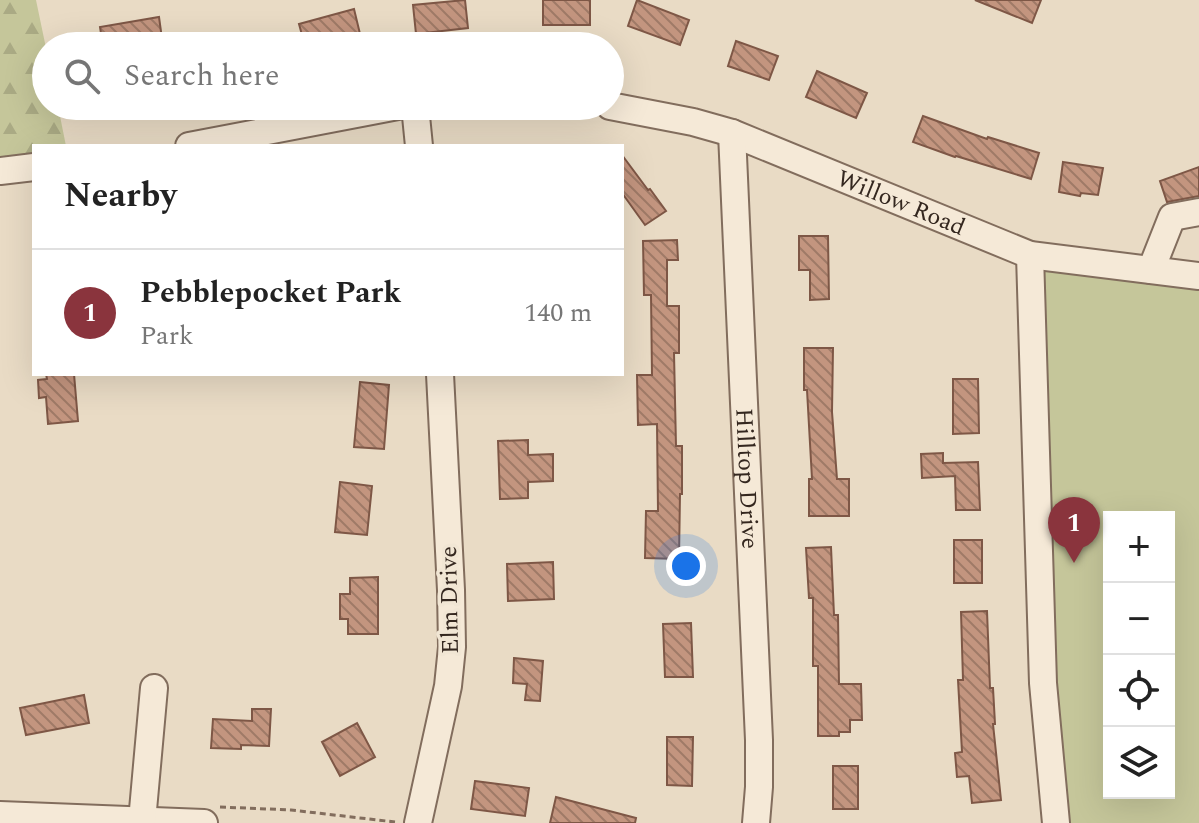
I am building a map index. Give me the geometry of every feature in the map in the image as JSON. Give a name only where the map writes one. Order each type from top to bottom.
[{"type":"street","name":"Willow Road","points":[[624,109],[732,133],[1030,255],[1199,276]]},
{"type":"street","points":[[199,144],[325,120]]},
{"type":"street","points":[[416,120],[419,144]]},
{"type":"street","name":"Hilltop Drive","points":[[732,133],[759,740],[756,823]]},
{"type":"street","points":[[0,171],[32,167]]},
{"type":"street","points":[[1151,270],[1172,217],[1199,212]]},
{"type":"street","points":[[1030,255],[1043,683],[1056,823]]},
{"type":"street","name":"Elm Drive","points":[[418,823],[448,686],[452,647],[440,376]]},
{"type":"street","points":[[142,821],[154,688]]},
{"type":"street","points":[[0,815],[204,823]]},
{"type":"green space","points":[[0,0],[36,0],[43,32],[32,32],[32,120],[61,120],[66,144],[32,144],[32,162],[0,165]]},
{"type":"green space","points":[[1030,255],[1199,279],[1199,823],[1056,823]]},
{"type":"building","points":[[465,0],[468,28],[416,32],[413,5]]},
{"type":"building","points":[[543,0],[590,0],[590,25],[543,25]]},
{"type":"building","points":[[637,0],[689,20],[680,45],[628,26]]},
{"type":"building","points":[[975,0],[1041,0],[1032,23]]},
{"type":"building","points":[[354,9],[360,32],[301,32],[299,24]]},
{"type":"building","points":[[159,17],[161,32],[101,32],[100,27]]},
{"type":"building","points":[[736,41],[778,56],[769,80],[728,66]]},
{"type":"building","points":[[817,71],[867,93],[856,118],[806,97]]},
{"type":"building","points":[[923,116],[987,139],[1039,153],[1031,179],[913,142]]},
{"type":"building","points":[[624,158],[666,211],[645,225],[624,196]]},
{"type":"building","points":[[1063,162],[1103,168],[1098,195],[1059,192]]},
{"type":"building","points":[[1199,167],[1199,196],[1167,202],[1160,181]]},
{"type":"building","points":[[799,236],[828,236],[829,299],[810,300],[810,270],[799,270]]},
{"type":"building","points":[[677,240],[678,260],[667,260],[667,306],[679,306],[679,353],[674,353],[676,446],[682,446],[679,559],[645,558],[646,511],[658,511],[657,424],[638,425],[637,375],[652,375],[651,295],[644,295],[643,241]]},
{"type":"building","points":[[804,348],[833,348],[832,412],[837,479],[849,479],[849,516],[809,516],[809,479],[812,479],[807,390],[804,390]]},
{"type":"building","points":[[46,376],[74,376],[78,421],[48,424],[46,397],[39,398],[38,380],[47,379]]},
{"type":"building","points":[[953,379],[978,379],[979,433],[953,434]]},
{"type":"building","points":[[360,382],[389,385],[384,449],[354,447]]},
{"type":"building","points":[[528,440],[528,455],[553,454],[553,481],[528,482],[528,498],[500,499],[498,441]]},
{"type":"building","points":[[943,453],[943,463],[978,462],[980,510],[956,510],[955,476],[922,478],[921,454]]},
{"type":"building","points":[[340,482],[372,486],[367,535],[335,532]]},
{"type":"building","points":[[954,540],[982,540],[982,583],[954,583]]},
{"type":"building","points":[[831,547],[834,615],[838,615],[839,684],[861,684],[862,720],[850,720],[850,732],[839,732],[839,736],[818,736],[818,666],[813,666],[813,598],[809,598],[806,548]]},
{"type":"building","points":[[553,562],[554,599],[508,601],[507,564]]},
{"type":"building","points":[[378,577],[378,634],[348,634],[348,619],[340,619],[340,594],[350,594],[350,578]]},
{"type":"building","points":[[987,611],[990,688],[993,688],[993,724],[1001,800],[972,803],[969,776],[957,777],[955,753],[962,752],[958,680],[963,680],[961,612]]},
{"type":"building","points":[[691,623],[693,677],[665,677],[663,624]]},
{"type":"building","points":[[514,658],[543,661],[540,701],[525,700],[527,684],[513,683]]},
{"type":"building","points":[[84,695],[89,723],[26,735],[20,708]]},
{"type":"building","points":[[252,709],[271,709],[269,746],[211,748],[213,719],[252,721]]},
{"type":"building","points":[[357,723],[375,757],[340,776],[322,742]]},
{"type":"building","points":[[667,737],[693,737],[692,786],[667,785]]},
{"type":"building","points":[[833,766],[858,766],[858,809],[833,809]]},
{"type":"building","points":[[475,781],[529,788],[525,816],[471,809]]},
{"type":"building","points":[[556,797],[636,818],[635,823],[550,823]]},
{"type":"place","name":"Pebblepocket Park","points":[[1074,563]]}]
